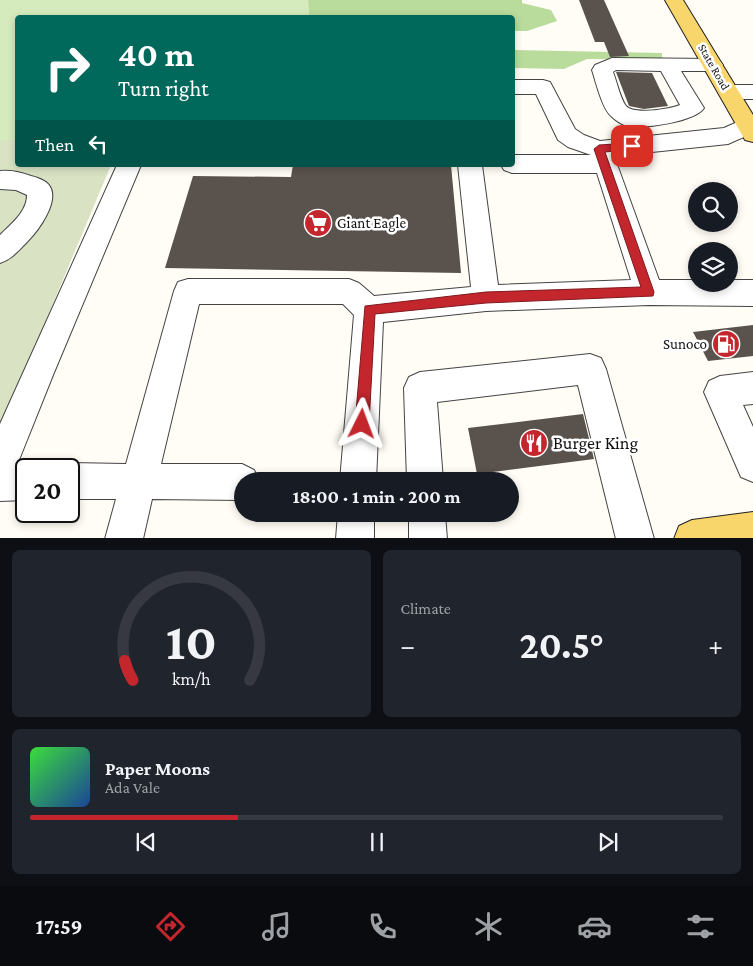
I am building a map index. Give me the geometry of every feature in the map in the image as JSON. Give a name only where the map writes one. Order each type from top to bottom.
[{"type":"main road","name":"State Road","points":[[674,0],[751,128]]},
{"type":"main road","points":[[692,538],[753,530]]},
{"type":"lane","points":[[667,64],[713,65]]},
{"type":"lane","points":[[515,87],[543,87],[566,134],[602,157]]},
{"type":"lane","points":[[729,92],[753,92]]},
{"type":"lane","points":[[566,134],[665,127],[721,120],[751,128]]},
{"type":"lane","points":[[649,292],[602,157],[601,142],[657,135],[665,127]]},
{"type":"lane","points":[[515,164],[602,157],[728,136],[751,128]]},
{"type":"lane","points":[[0,465],[37,375],[128,167]]},
{"type":"lane","points":[[470,167],[486,298]]},
{"type":"lane","points":[[0,180],[13,179],[28,184],[39,190],[41,199],[34,214],[0,252]]},
{"type":"lane","points":[[124,538],[188,291],[349,292],[369,310],[486,298],[649,292],[753,293]]},
{"type":"lane","points":[[359,472],[369,310]]},
{"type":"lane","points":[[425,472],[420,388],[590,370],[635,538]]},
{"type":"lane","points":[[753,388],[720,392],[753,465]]},
{"type":"lane","points":[[80,482],[139,480],[234,482]]},
{"type":"lane","points":[[0,483],[15,482]]},
{"type":"lane","points":[[355,538],[356,522]]},
{"type":"lane","points":[[427,522],[428,538]]},
{"type":"green space","points":[[0,0],[308,0],[309,15],[15,15],[15,140],[0,140]]},
{"type":"green space","points":[[308,0],[522,0],[522,3],[551,10],[557,21],[527,31],[515,31],[515,15],[309,15]]},
{"type":"green space","points":[[515,50],[662,53],[662,59],[587,59],[564,69],[515,68]]},
{"type":"green space","points":[[0,140],[15,140],[15,167],[110,167],[0,430]]},
{"type":"building","points":[[579,0],[604,0],[629,56],[610,57],[604,42],[595,42]]},
{"type":"building","points":[[616,72],[652,73],[668,106],[644,109],[629,106]]},
{"type":"building","name":"Giant Eagle","points":[[293,167],[451,167],[461,273],[165,268],[193,176],[291,177]]},
{"type":"building","name":"Sunoco","points":[[753,325],[753,356],[708,361],[693,332]]},
{"type":"building","name":"Burger King","points":[[583,414],[594,459],[493,472],[477,472],[468,428]]},
{"type":"place","name":"Giant Eagle","points":[[318,223]]},
{"type":"place","name":"Sunoco","points":[[726,344]]},
{"type":"place","name":"Burger King","points":[[534,443]]},
{"type":"route","points":[[362,424],[369,310],[486,298],[649,292],[606,164],[599,149],[632,146]]}]
